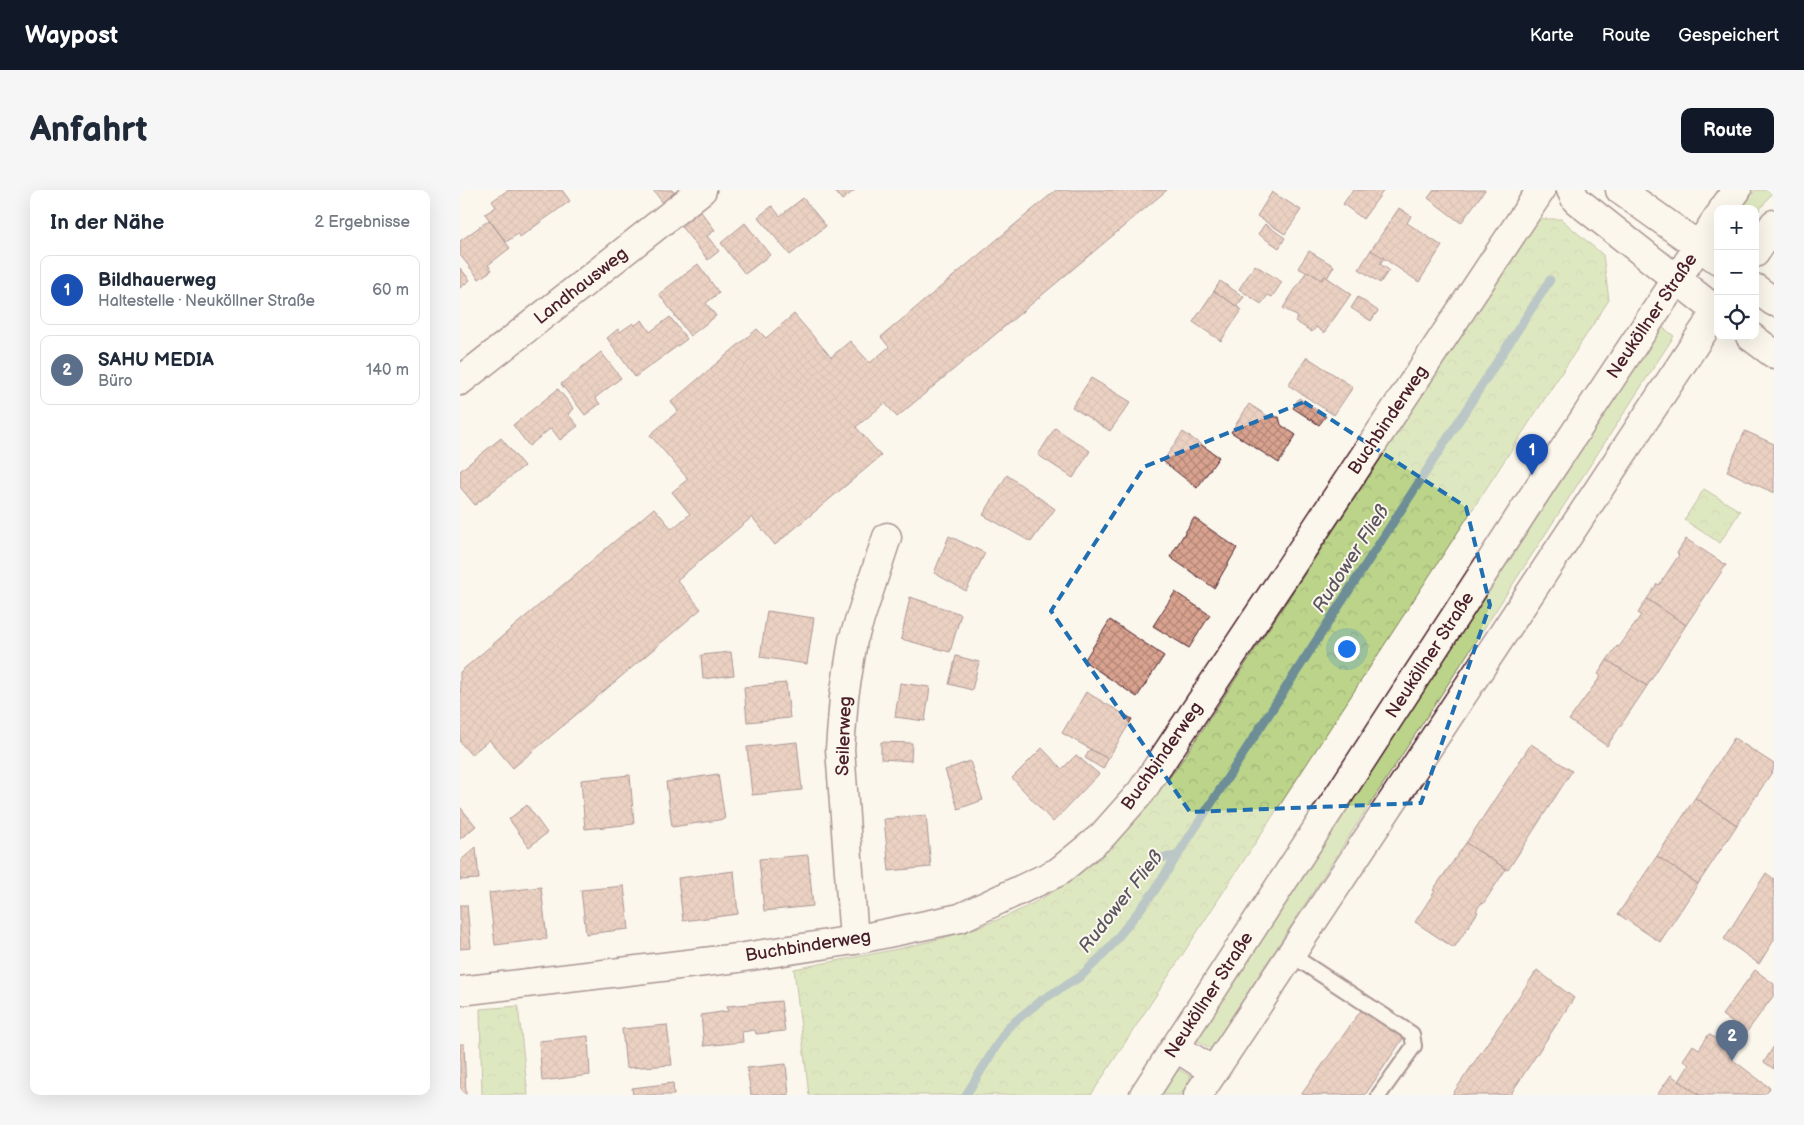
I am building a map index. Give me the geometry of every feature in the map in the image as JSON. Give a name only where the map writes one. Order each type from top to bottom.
[{"type":"street","name":"Landhausweg","points":[[460,381],[702,190]]},
{"type":"street","name":"Buchbinderweg","points":[[460,990],[738,958],[854,940],[960,918],[1058,872],[1102,836],[1141,792],[1541,190]]},
{"type":"street","points":[[1571,190],[1576,200],[1714,308]]},
{"type":"street","points":[[1620,190],[1708,253]]},
{"type":"street","points":[[1726,205],[1737,190]]},
{"type":"street","points":[[1757,250],[1774,224]]},
{"type":"street","name":"Neuköllner Straße","points":[[1144,1095],[1676,280],[1708,253],[1714,231]]},
{"type":"street","points":[[1759,291],[1774,302]]},
{"type":"street","points":[[1198,1095],[1714,315]]},
{"type":"street","points":[[1755,340],[1774,354]]},
{"type":"street","name":"Seilerweg","points":[[854,940],[840,749],[844,697],[853,640],[887,536]]},
{"type":"street","points":[[1175,1047],[1214,1071]]},
{"type":"lane","points":[[1290,954],[1412,1034],[1414,1046],[1379,1095]]},
{"type":"highlighted area","points":[[1304,402],[1466,507],[1490,605],[1421,803],[1190,812],[1051,611],[1144,467]]},
{"type":"green space","points":[[1755,190],[1774,190],[1759,211],[1759,205],[1744,205]]},
{"type":"green space","points":[[1540,216],[1544,219],[1561,219],[1603,255],[1609,300],[1091,1095],[809,1095],[794,969],[930,941],[996,920],[1027,906],[1057,889],[1076,876],[1111,845],[1158,793],[1185,756]]},
{"type":"green space","points":[[1662,327],[1674,336],[1211,1049],[1196,1040]]},
{"type":"green space","points":[[1704,489],[1740,511],[1720,543],[1684,520]]},
{"type":"green space","points":[[518,1006],[528,1095],[482,1095],[480,1009]]},
{"type":"green space","points":[[1180,1070],[1190,1076],[1190,1081],[1181,1095],[1160,1095],[1176,1072]]},
{"type":"building","points":[[508,190],[562,190],[570,201],[520,237],[518,234],[506,242],[485,214],[496,207],[492,201]]},
{"type":"building","points":[[653,190],[672,190],[675,194],[663,203]]},
{"type":"building","points":[[834,190],[855,190],[842,200]]},
{"type":"building","points":[[1056,190],[1167,190],[897,417],[885,403],[856,427],[881,456],[775,545],[752,517],[677,580],[701,609],[513,768],[489,740],[471,755],[460,742],[460,672],[654,508],[672,529],[690,514],[672,492],[688,479],[650,435],[678,411],[671,402],[757,329],[766,338],[794,314],[831,357],[850,341],[870,363],[889,347],[881,337]]},
{"type":"building","points":[[1353,190],[1384,190],[1363,219],[1343,204]]},
{"type":"building","points":[[1434,190],[1485,190],[1461,223],[1428,198]]},
{"type":"building","points":[[1272,192],[1301,210],[1285,234],[1257,216]]},
{"type":"building","points":[[803,198],[826,226],[790,255],[758,217],[772,206],[780,216]]},
{"type":"building","points":[[698,208],[715,230],[707,236],[719,251],[708,260],[679,224]]},
{"type":"building","points":[[1399,208],[1411,216],[1407,223],[1442,246],[1419,282],[1371,250]]},
{"type":"building","points":[[489,220],[510,248],[488,265],[492,270],[479,279],[460,255],[460,241]]},
{"type":"building","points":[[745,223],[770,255],[745,274],[721,243]]},
{"type":"building","points":[[1265,224],[1285,238],[1279,248],[1258,234]]},
{"type":"building","points":[[1371,250],[1384,258],[1380,264],[1389,270],[1380,283],[1359,269]]},
{"type":"building","points":[[1309,251],[1334,266],[1327,278],[1325,276],[1322,280],[1298,268]]},
{"type":"building","points":[[698,264],[719,293],[706,303],[716,316],[690,336],[659,294]]},
{"type":"building","points":[[1255,265],[1282,282],[1272,297],[1268,295],[1261,304],[1239,289]]},
{"type":"building","points":[[460,268],[470,280],[460,288]]},
{"type":"building","points":[[1307,271],[1322,280],[1325,276],[1351,294],[1324,333],[1316,327],[1312,332],[1295,321],[1298,317],[1283,308]]},
{"type":"building","points":[[1220,281],[1244,297],[1236,307],[1214,291]]},
{"type":"building","points":[[1214,291],[1242,310],[1221,341],[1193,322]]},
{"type":"building","points":[[1358,297],[1378,311],[1371,321],[1351,308]]},
{"type":"building","points":[[670,317],[687,339],[635,377],[607,338],[618,329],[620,332],[633,323],[634,326],[642,320],[650,332]]},
{"type":"building","points":[[601,352],[621,378],[595,398],[600,404],[585,415],[561,384]]},
{"type":"building","points":[[1307,357],[1353,387],[1334,415],[1288,385]]},
{"type":"building","points":[[1091,378],[1131,402],[1110,431],[1072,407]]},
{"type":"building","points":[[558,389],[574,409],[568,414],[578,426],[560,440],[551,428],[529,446],[513,425]]},
{"type":"building","points":[[1299,398],[1326,416],[1319,425],[1293,408]]},
{"type":"building","points":[[1249,404],[1269,417],[1279,417],[1281,425],[1296,435],[1279,463],[1231,432]]},
{"type":"building","points":[[1055,428],[1090,451],[1073,478],[1038,455]]},
{"type":"building","points":[[1745,431],[1774,444],[1774,493],[1727,471]]},
{"type":"building","points":[[1183,432],[1219,457],[1197,488],[1163,461]]},
{"type":"building","points":[[501,438],[524,466],[475,505],[460,487],[460,471]]},
{"type":"building","points":[[1007,475],[1055,509],[1031,542],[983,515]]},
{"type":"building","points":[[1194,518],[1237,548],[1214,588],[1170,557]]},
{"type":"building","points":[[949,536],[985,553],[966,591],[934,573]]},
{"type":"building","points":[[1686,539],[1726,565],[1686,625],[1647,599],[1679,555],[1677,553]]},
{"type":"building","points":[[1175,592],[1210,615],[1189,648],[1153,626]]},
{"type":"building","points":[[910,597],[961,614],[950,652],[901,639]]},
{"type":"building","points":[[1647,599],[1686,625],[1647,686],[1607,660],[1617,646],[1619,647],[1641,615],[1638,613]]},
{"type":"building","points":[[767,611],[814,618],[807,664],[760,657]]},
{"type":"building","points":[[1110,620],[1164,656],[1137,697],[1084,661]]},
{"type":"building","points":[[731,652],[734,675],[703,679],[701,655]]},
{"type":"building","points":[[956,656],[979,662],[972,690],[949,684]]},
{"type":"building","points":[[1607,660],[1647,686],[1607,746],[1569,720],[1601,676],[1598,674]]},
{"type":"building","points":[[786,683],[790,718],[747,722],[744,687]]},
{"type":"building","points":[[900,683],[930,687],[925,721],[895,717]]},
{"type":"building","points":[[1086,692],[1132,719],[1108,759],[1062,733]]},
{"type":"building","points":[[1734,738],[1774,764],[1774,769],[1737,825],[1695,798]]},
{"type":"building","points":[[797,742],[802,790],[752,795],[747,747]]},
{"type":"building","points":[[881,742],[912,743],[911,761],[881,759]]},
{"type":"building","points":[[1531,744],[1572,771],[1508,870],[1466,843]]},
{"type":"building","points":[[1042,748],[1062,769],[1076,755],[1099,774],[1053,822],[1012,778]]},
{"type":"building","points":[[1090,749],[1108,759],[1103,769],[1085,758]]},
{"type":"building","points":[[970,761],[983,800],[958,809],[945,770]]},
{"type":"building","points":[[718,774],[725,819],[672,827],[666,782]]},
{"type":"building","points":[[630,775],[634,824],[585,829],[581,780]]},
{"type":"building","points":[[1695,798],[1737,825],[1698,884],[1657,856]]},
{"type":"building","points":[[527,805],[547,833],[529,847],[509,819]]},
{"type":"building","points":[[460,807],[476,826],[460,839]]},
{"type":"building","points":[[926,815],[931,867],[889,871],[884,819]]},
{"type":"building","points":[[1466,843],[1506,869],[1483,904],[1481,903],[1476,911],[1478,912],[1454,948],[1415,922],[1435,891],[1433,890]]},
{"type":"building","points":[[476,847],[479,879],[460,880],[460,861]]},
{"type":"building","points":[[808,855],[813,906],[764,911],[759,859]]},
{"type":"building","points":[[1657,856],[1698,884],[1660,942],[1618,914]]},
{"type":"building","points":[[734,871],[738,914],[683,921],[678,878]]},
{"type":"building","points":[[1766,873],[1774,879],[1774,940],[1759,964],[1724,939]]},
{"type":"building","points":[[624,886],[629,929],[586,934],[581,890]]},
{"type":"building","points":[[541,887],[547,939],[495,945],[489,893]]},
{"type":"building","points":[[460,905],[467,905],[471,948],[460,949]]},
{"type":"building","points":[[1537,970],[1574,998],[1510,1095],[1452,1095]]},
{"type":"building","points":[[1755,970],[1774,984],[1774,995],[1746,1033],[1722,1015]]},
{"type":"building","points":[[781,1001],[785,1031],[756,1034],[755,1030],[742,1032],[743,1042],[704,1046],[701,1015],[728,1011],[727,1006]]},
{"type":"building","points":[[1362,1009],[1404,1037],[1365,1095],[1301,1095]]},
{"type":"building","points":[[667,1025],[672,1065],[626,1068],[622,1029]]},
{"type":"building","points":[[1709,1034],[1722,1043],[1720,1046],[1724,1049],[1728,1043],[1736,1048],[1729,1057],[1770,1088],[1766,1095],[1700,1095],[1679,1081],[1689,1065],[1683,1060],[1693,1045],[1699,1049]]},
{"type":"building","points":[[588,1036],[590,1075],[542,1081],[539,1041]]},
{"type":"building","points":[[460,1044],[464,1044],[466,1095],[460,1095]]},
{"type":"building","points":[[1774,1046],[1774,1069],[1764,1062]]},
{"type":"building","points":[[786,1064],[789,1095],[751,1095],[747,1068]]},
{"type":"building","points":[[1671,1075],[1679,1081],[1700,1095],[1657,1095]]},
{"type":"building","points":[[673,1083],[674,1095],[633,1095],[632,1088]]},
{"type":"waterway","name":"Rudower Fließ","points":[[966,1095],[1008,1027],[1040,1001],[1080,977],[1107,951],[1153,893],[1550,280]]},
{"type":"waterway","name":"Rudower Fließ","points":[[1157,858],[1178,856]]},
{"type":"place","name":"Bildhauerweg","points":[[1532,475]]},
{"type":"place","name":"SAHU MEDIA","points":[[1732,1061]]}]
